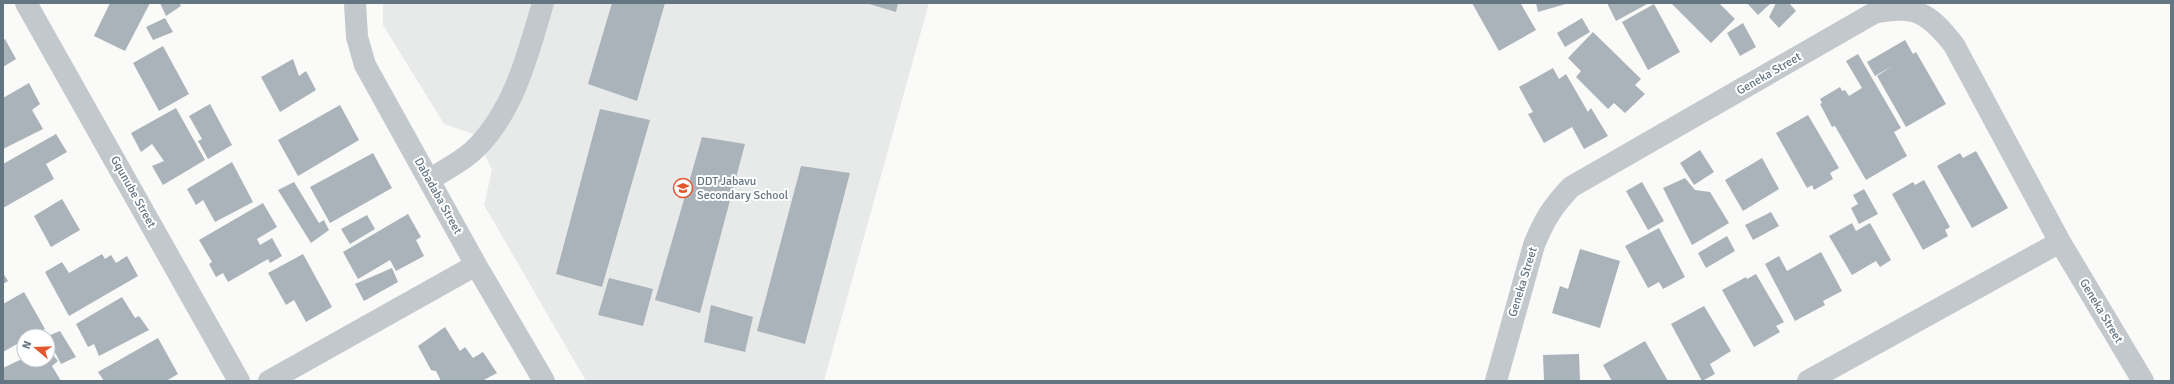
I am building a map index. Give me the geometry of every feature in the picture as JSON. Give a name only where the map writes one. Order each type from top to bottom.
[{"type":"street","name":"Gqunube Street","points":[[26,3],[239,381]]},
{"type":"street","name":"Dabadaba Street","points":[[355,3],[357,38],[365,65],[476,265],[544,381]]},
{"type":"street","points":[[429,180],[474,150],[493,129],[507,107],[529,52],[543,3]]},
{"type":"street","name":"Geneka Street","points":[[1496,381],[1534,245],[1553,206],[1571,187],[1874,13],[1895,9],[1910,10],[1927,17],[1940,27],[1954,45],[2060,242],[2143,381]]},
{"type":"street","points":[[1808,381],[2060,242]]},
{"type":"street","points":[[269,381],[476,265]]},
{"type":"shaded area","name":"DDT Jabavu Secondary School","points":[[383,3],[929,3],[824,381],[586,381],[484,205],[492,170],[476,135],[444,124],[383,25]]},
{"type":"building","points":[[110,3],[150,3],[125,51],[94,36]]},
{"type":"building","points":[[160,3],[179,3],[181,6],[166,16]]},
{"type":"building","points":[[612,3],[665,3],[637,101],[588,84]]},
{"type":"building","points":[[866,3],[898,3],[896,12]]},
{"type":"building","points":[[1472,3],[1523,3],[1521,4],[1536,30],[1499,51]]},
{"type":"building","points":[[1536,3],[1569,3],[1538,12]]},
{"type":"building","points":[[1607,3],[1649,3],[1616,21]]},
{"type":"building","points":[[1671,3],[1719,3],[1735,19],[1711,43]]},
{"type":"building","points":[[1747,3],[1771,3],[1758,15]]},
{"type":"building","points":[[1776,3],[1789,3],[1796,11],[1779,28],[1769,17]]},
{"type":"building","points":[[1654,4],[1680,52],[1648,70],[1622,22]]},
{"type":"building","points":[[165,18],[173,32],[153,40],[146,27]]},
{"type":"building","points":[[1582,18],[1590,32],[1565,47],[1557,33]]},
{"type":"building","points":[[1743,23],[1756,47],[1740,56],[1727,33]]},
{"type":"building","points":[[1593,32],[1641,79],[1635,85],[1645,94],[1625,113],[1614,103],[1608,109],[1576,77],[1581,71],[1568,58]]},
{"type":"building","points":[[5,39],[16,59],[3,67],[3,40]]},
{"type":"building","points":[[1905,40],[1913,54],[1916,52],[1946,104],[1906,127],[1877,76],[1892,66],[1875,76],[1867,62]]},
{"type":"building","points":[[163,46],[189,94],[159,111],[133,63]]},
{"type":"building","points":[[1858,54],[1901,128],[1894,132],[1907,156],[1866,180],[1835,126],[1832,127],[1820,104],[1822,103],[1820,99],[1840,87],[1842,91],[1845,90],[1849,96],[1862,88],[1846,61]]},
{"type":"building","points":[[293,59],[299,76],[306,71],[316,90],[280,112],[261,77]]},
{"type":"building","points":[[1553,68],[1559,79],[1566,74],[1588,112],[1591,108],[1608,136],[1584,149],[1572,127],[1544,143],[1528,114],[1533,112],[1519,87]]},
{"type":"building","points":[[29,83],[40,104],[32,110],[43,129],[3,149],[3,98]]},
{"type":"building","points":[[210,104],[232,145],[208,159],[198,141],[202,139],[189,116]]},
{"type":"building","points":[[340,105],[359,140],[298,176],[278,140]]},
{"type":"building","points":[[176,108],[205,160],[163,185],[152,166],[164,161],[152,144],[141,152],[131,133]]},
{"type":"building","points":[[600,109],[650,120],[602,287],[556,274]]},
{"type":"building","points":[[1808,115],[1839,168],[1830,173],[1833,179],[1814,190],[1812,185],[1807,188],[1776,133]]},
{"type":"building","points":[[56,134],[67,152],[46,164],[54,179],[3,208],[3,164]]},
{"type":"building","points":[[702,137],[745,144],[700,313],[655,300]]},
{"type":"building","points":[[1700,150],[1714,172],[1694,185],[1680,163]]},
{"type":"building","points":[[1976,151],[2008,208],[1972,228],[1937,166],[1960,153],[1963,158]]},
{"type":"building","points":[[373,153],[392,188],[330,223],[310,187]]},
{"type":"building","points":[[1762,158],[1779,189],[1743,211],[1725,180]]},
{"type":"building","points":[[232,162],[253,202],[215,222],[203,200],[196,205],[187,189]]},
{"type":"building","points":[[801,166],[850,173],[805,344],[757,331]]},
{"type":"building","points":[[1685,178],[1695,190],[1710,192],[1729,223],[1692,245],[1663,188]]},
{"type":"building","points":[[1924,180],[1950,227],[1945,230],[1948,236],[1923,250],[1892,194],[1913,182],[1915,185]]},
{"type":"building","points":[[294,182],[319,223],[324,220],[329,230],[311,243],[278,190]]},
{"type":"building","points":[[1642,182],[1664,221],[1648,230],[1626,191]]},
{"type":"building","points":[[1864,189],[1878,214],[1859,224],[1851,208],[1858,204],[1853,195]]},
{"type":"building","points":[[62,199],[80,230],[51,247],[34,216]]},
{"type":"building","points":[[263,203],[277,227],[257,239],[260,245],[272,238],[282,256],[270,263],[268,259],[228,282],[223,273],[216,277],[209,264],[212,262],[199,240]]},
{"type":"building","points":[[1771,212],[1779,226],[1753,240],[1745,225]]},
{"type":"building","points":[[408,214],[421,237],[416,240],[424,256],[396,271],[390,260],[358,279],[343,252]]},
{"type":"building","points":[[367,215],[375,229],[350,244],[341,229]]},
{"type":"building","points":[[1852,223],[1856,231],[1870,223],[1891,260],[1880,267],[1876,261],[1852,275],[1829,236]]},
{"type":"building","points":[[1659,228],[1685,277],[1663,289],[1659,282],[1648,288],[1625,246]]},
{"type":"building","points":[[1727,236],[1735,251],[1706,268],[1698,253]]},
{"type":"building","points":[[1580,249],[1620,261],[1600,328],[1552,313],[1560,286],[1568,289]]},
{"type":"building","points":[[1821,252],[1842,291],[1823,301],[1825,305],[1795,321],[1765,264],[1779,256],[1787,271]]},
{"type":"building","points":[[102,254],[105,259],[111,255],[116,263],[127,256],[138,276],[69,316],[45,272],[62,262],[69,273]]},
{"type":"building","points":[[303,254],[332,307],[306,322],[294,300],[286,305],[268,273]]},
{"type":"building","points":[[392,268],[398,282],[364,301],[355,284]]},
{"type":"building","points":[[3,273],[8,281],[3,284]]},
{"type":"building","points":[[1756,274],[1784,322],[1776,326],[1780,332],[1754,347],[1722,290],[1746,277],[1747,279]]},
{"type":"building","points":[[609,278],[653,289],[643,326],[598,315]]},
{"type":"building","points":[[24,292],[44,328],[16,328],[16,345],[3,352],[3,304]]},
{"type":"building","points":[[122,297],[135,318],[139,316],[149,330],[99,356],[94,344],[88,347],[76,324]]},
{"type":"building","points":[[711,305],[753,317],[745,352],[704,342]]},
{"type":"building","points":[[1704,306],[1731,351],[1710,364],[1715,374],[1702,381],[1671,324]]},
{"type":"building","points":[[445,327],[460,351],[465,347],[473,358],[483,352],[497,373],[482,381],[441,381],[436,371],[431,370],[418,346]]},
{"type":"building","points":[[60,331],[76,357],[61,364],[56,354],[56,333]]},
{"type":"building","points":[[158,338],[178,374],[166,381],[104,381],[98,372]]},
{"type":"building","points":[[1645,341],[1668,381],[1612,381],[1603,365]]},
{"type":"building","points":[[1579,354],[1580,381],[1544,381],[1543,355]]},
{"type":"building","points":[[16,362],[16,368],[53,368],[61,381],[3,381],[3,368]]},
{"type":"place","name":"DDT Jabavu Secondary School","points":[[683,188]]}]
